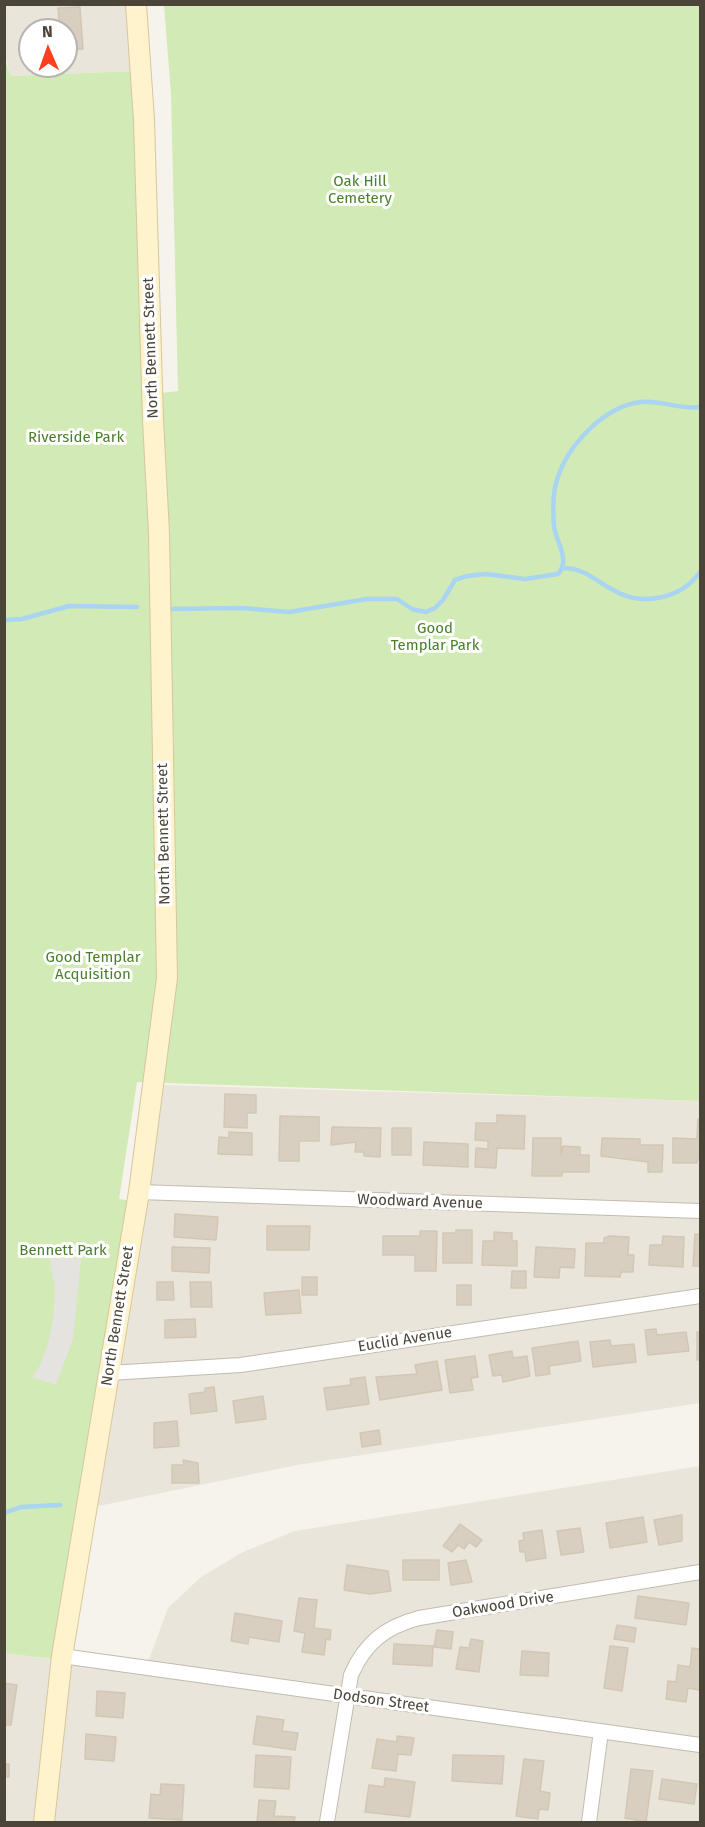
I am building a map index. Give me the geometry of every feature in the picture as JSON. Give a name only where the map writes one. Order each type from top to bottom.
[{"type":"main road","name":"North Bennett Street","points":[[44,1822],[62,1656],[139,1192],[167,978],[159,533],[153,420],[144,120],[136,4]]},
{"type":"street","name":"Woodward Avenue","points":[[139,1192],[700,1211]]},
{"type":"street","name":"Euclid Avenue","points":[[109,1372],[241,1365],[700,1296]]},
{"type":"street","name":"Oakwood Drive","points":[[327,1822],[345,1696],[360,1654],[376,1637],[396,1624],[700,1572]]},
{"type":"street","name":"Dodson Street","points":[[62,1656],[700,1745]]},
{"type":"street","points":[[589,1822],[601,1731]]},
{"type":"shaded area","points":[[4,5],[130,5],[137,71],[78,73],[78,18],[18,18],[18,76],[11,76],[5,57]]},
{"type":"shaded area","points":[[164,1085],[700,1101],[700,1403],[297,1465],[89,1508]]},
{"type":"shaded area","points":[[49,1256],[81,1259],[73,1339],[56,1385],[32,1377],[40,1365],[53,1320],[55,1289]]},
{"type":"shaded area","points":[[700,1466],[700,1738],[148,1662],[168,1608],[201,1577],[243,1552],[295,1531]]},
{"type":"shaded area","points":[[5,1653],[700,1749],[700,1822],[5,1822]]},
{"type":"green space","points":[[164,5],[700,5],[700,1101],[137,1082],[119,1199],[131,1201],[52,1659],[4,1653],[4,57],[11,76],[18,76],[18,78],[78,78],[78,73],[137,71],[162,393],[178,391],[171,94]]},
{"type":"building","points":[[80,7],[83,49],[78,49],[78,18],[59,18],[58,8]]},
{"type":"building","points":[[225,1094],[256,1095],[256,1113],[247,1113],[247,1128],[224,1127]]},
{"type":"building","points":[[497,1115],[525,1116],[524,1149],[497,1148],[496,1168],[475,1167],[476,1148],[488,1149],[488,1141],[475,1140],[476,1123],[497,1123]]},
{"type":"building","points":[[280,1116],[319,1117],[319,1141],[299,1141],[299,1161],[279,1161]]},
{"type":"building","points":[[698,1119],[700,1119],[700,1160],[697,1160],[697,1163],[673,1163],[673,1138],[697,1139]]},
{"type":"building","points":[[332,1127],[381,1128],[380,1157],[364,1156],[364,1152],[355,1152],[356,1142],[331,1145]]},
{"type":"building","points":[[392,1128],[411,1128],[411,1155],[392,1155]]},
{"type":"building","points":[[229,1132],[252,1133],[252,1155],[218,1154],[219,1137],[229,1138]]},
{"type":"building","points":[[533,1138],[561,1138],[561,1155],[563,1146],[580,1147],[580,1155],[589,1155],[589,1172],[562,1172],[562,1176],[532,1176]]},
{"type":"building","points":[[602,1138],[640,1139],[640,1145],[663,1145],[662,1172],[648,1172],[648,1162],[601,1156]]},
{"type":"building","points":[[424,1142],[468,1144],[468,1167],[423,1165]]},
{"type":"building","points":[[175,1214],[218,1217],[216,1240],[174,1237]]},
{"type":"building","points":[[267,1226],[310,1226],[309,1250],[267,1250]]},
{"type":"building","points":[[456,1230],[472,1230],[472,1263],[443,1263],[443,1233],[456,1233]]},
{"type":"building","points":[[420,1231],[437,1231],[436,1271],[415,1271],[415,1255],[383,1255],[383,1236],[420,1236]]},
{"type":"building","points":[[494,1232],[512,1233],[512,1241],[517,1241],[517,1266],[482,1265],[483,1241],[494,1241]]},
{"type":"building","points":[[695,1234],[700,1235],[700,1266],[693,1266]]},
{"type":"building","points":[[663,1236],[684,1237],[683,1267],[649,1265],[650,1245],[662,1245]]},
{"type":"building","points":[[629,1237],[628,1255],[634,1255],[633,1272],[621,1272],[620,1277],[585,1276],[586,1243],[604,1243],[604,1238]]},
{"type":"building","points":[[172,1247],[210,1248],[209,1273],[172,1271]]},
{"type":"building","points":[[536,1247],[575,1249],[574,1268],[560,1267],[559,1278],[534,1277]]},
{"type":"building","points":[[512,1271],[526,1271],[526,1288],[511,1288]]},
{"type":"building","points":[[302,1277],[317,1277],[317,1295],[302,1295]]},
{"type":"building","points":[[157,1282],[173,1282],[174,1300],[157,1300]]},
{"type":"building","points":[[190,1282],[211,1282],[212,1307],[191,1307]]},
{"type":"building","points":[[457,1285],[471,1285],[471,1305],[457,1305]]},
{"type":"building","points":[[299,1290],[301,1313],[266,1315],[264,1293]]},
{"type":"building","points":[[195,1319],[196,1337],[165,1338],[165,1320]]},
{"type":"building","points":[[656,1329],[657,1335],[686,1332],[689,1351],[648,1355],[645,1330]]},
{"type":"building","points":[[697,1332],[700,1332],[700,1360],[697,1360]]},
{"type":"building","points":[[610,1340],[611,1346],[634,1344],[636,1362],[593,1367],[590,1342]]},
{"type":"building","points":[[578,1341],[581,1361],[549,1366],[550,1374],[536,1376],[532,1348]]},
{"type":"building","points":[[512,1351],[513,1358],[527,1356],[530,1376],[503,1382],[502,1375],[493,1376],[489,1355]]},
{"type":"building","points":[[475,1356],[478,1377],[471,1378],[473,1390],[450,1393],[445,1360]]},
{"type":"building","points":[[437,1361],[442,1390],[380,1400],[376,1377],[417,1374],[415,1365]]},
{"type":"building","points":[[365,1377],[369,1404],[327,1410],[324,1388],[351,1385],[350,1379]]},
{"type":"building","points":[[214,1387],[217,1411],[191,1414],[189,1394],[205,1392],[205,1388]]},
{"type":"building","points":[[263,1396],[266,1419],[236,1423],[233,1401]]},
{"type":"building","points":[[177,1421],[179,1446],[154,1448],[154,1423]]},
{"type":"building","points":[[379,1430],[381,1444],[362,1447],[360,1433]]},
{"type":"building","points":[[183,1460],[198,1463],[199,1483],[172,1483],[172,1465],[184,1465]]},
{"type":"building","points":[[682,1515],[682,1541],[659,1545],[654,1520]]},
{"type":"building","points":[[643,1517],[647,1542],[610,1548],[606,1523]]},
{"type":"building","points":[[460,1524],[482,1540],[476,1547],[469,1542],[464,1549],[458,1545],[452,1552],[443,1546]]},
{"type":"building","points":[[580,1528],[584,1552],[561,1555],[557,1531]]},
{"type":"building","points":[[542,1530],[546,1558],[526,1561],[525,1552],[520,1552],[519,1541],[524,1540],[523,1533]]},
{"type":"building","points":[[403,1560],[439,1560],[439,1580],[403,1580]]},
{"type":"building","points":[[466,1560],[472,1582],[451,1585],[448,1563]]},
{"type":"building","points":[[347,1565],[388,1571],[391,1591],[370,1594],[344,1590]]},
{"type":"building","points":[[638,1596],[689,1603],[686,1625],[635,1618]]},
{"type":"building","points":[[299,1598],[317,1600],[314,1628],[331,1630],[330,1640],[326,1639],[324,1655],[302,1652],[305,1633],[294,1631]]},
{"type":"building","points":[[235,1613],[282,1621],[279,1642],[249,1637],[248,1644],[231,1641]]},
{"type":"building","points":[[617,1625],[636,1628],[634,1642],[614,1639]]},
{"type":"building","points":[[437,1630],[453,1632],[451,1649],[434,1647]]},
{"type":"building","points":[[471,1639],[483,1641],[479,1672],[456,1669],[460,1647],[469,1648]]},
{"type":"building","points":[[394,1644],[433,1646],[432,1666],[393,1664]]},
{"type":"building","points":[[610,1646],[628,1648],[622,1691],[604,1688]]},
{"type":"building","points":[[692,1648],[700,1649],[700,1690],[688,1688],[686,1702],[666,1699],[668,1681],[676,1682],[678,1665],[690,1667]]},
{"type":"building","points":[[522,1651],[549,1653],[548,1676],[520,1675]]},
{"type":"building","points":[[4,1683],[17,1685],[11,1725],[4,1725]]},
{"type":"building","points":[[97,1691],[125,1693],[123,1718],[96,1716]]},
{"type":"building","points":[[257,1716],[284,1720],[282,1731],[298,1733],[295,1750],[253,1744]]},
{"type":"building","points":[[86,1734],[116,1737],[114,1761],[85,1759]]},
{"type":"building","points":[[397,1736],[414,1738],[411,1755],[398,1754],[396,1771],[372,1768],[377,1739],[397,1742]]},
{"type":"building","points":[[256,1755],[291,1757],[289,1789],[254,1787]]},
{"type":"building","points":[[453,1755],[504,1756],[502,1784],[452,1781]]},
{"type":"building","points":[[524,1759],[544,1761],[540,1791],[550,1793],[548,1810],[539,1809],[538,1819],[516,1816]]},
{"type":"building","points":[[4,1764],[9,1764],[9,1777],[4,1777]]},
{"type":"building","points":[[631,1769],[653,1771],[646,1822],[625,1818]]},
{"type":"building","points":[[385,1778],[415,1782],[410,1817],[365,1812],[369,1785],[384,1787]]},
{"type":"building","points":[[662,1779],[697,1784],[694,1804],[659,1799]]},
{"type":"building","points":[[161,1784],[184,1785],[182,1820],[149,1818],[151,1794],[160,1795]]},
{"type":"building","points":[[259,1800],[276,1801],[274,1816],[295,1817],[294,1822],[257,1822]]},
{"type":"waterway","points":[[170,609],[242,608],[289,612],[367,599],[397,599],[412,609],[426,612],[435,608],[443,600],[455,580],[467,576],[486,574],[525,579],[558,574],[562,568],[563,557],[554,526],[555,490],[562,467],[578,441],[601,419],[627,405],[656,402],[700,407]]},
{"type":"waterway","points":[[563,568],[584,573],[624,595],[648,599],[660,598],[682,589],[700,572]]},
{"type":"waterway","points":[[4,620],[22,619],[69,606],[137,607]]},
{"type":"waterway","points":[[4,1513],[21,1507],[60,1505]]},
{"type":"park label","name":"Oak Hill Cemetery","points":[[360,190]]},
{"type":"park label","name":"Riverside Park","points":[[76,438]]},
{"type":"park label","name":"Good Templar Park","points":[[435,638]]},
{"type":"park label","name":"Good Templar Acquisition","points":[[93,966]]},
{"type":"park label","name":"Bennett Park","points":[[63,1251]]}]
